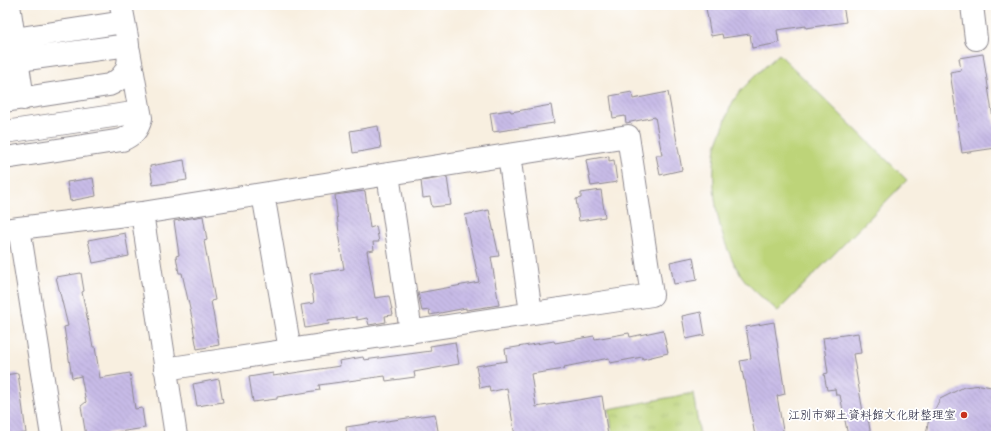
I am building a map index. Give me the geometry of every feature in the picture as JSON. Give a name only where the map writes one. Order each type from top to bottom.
[{"type":"street","points":[[972,5],[976,39]]},
{"type":"street","points":[[5,158],[122,140],[135,132],[139,126],[141,118],[123,13],[12,16],[11,62],[14,100],[109,86],[123,76],[128,64],[128,48]]},
{"type":"street","points":[[11,62],[74,61],[128,48]]},
{"type":"street","points":[[5,132],[140,112]]},
{"type":"street","points":[[52,436],[12,229],[142,213],[628,136],[652,294],[166,369]]},
{"type":"street","points":[[509,155],[531,313]]},
{"type":"street","points":[[388,174],[411,332]]},
{"type":"street","points":[[263,194],[290,350]]},
{"type":"street","points":[[142,213],[176,436]]},
{"type":"green space","points":[[779,54],[907,180],[778,311],[747,283],[732,259],[717,212],[714,163],[717,145],[732,103],[756,75]]},
{"type":"green space","points":[[693,393],[700,436],[613,436],[609,409]]},
{"type":"building","points":[[727,5],[843,5],[846,22],[806,28],[806,26],[777,30],[779,43],[752,48],[750,34],[723,38],[722,34],[711,36],[706,8]]},
{"type":"building","points":[[983,54],[994,125],[996,124],[996,148],[962,153],[950,72],[961,70],[959,58]]},
{"type":"building","points":[[632,92],[633,99],[668,92],[682,170],[660,175],[656,155],[662,155],[655,117],[626,123],[625,116],[613,118],[610,96]]},
{"type":"building","points":[[551,105],[554,123],[493,132],[490,113],[510,110],[511,112]]},
{"type":"building","points":[[378,126],[381,148],[353,153],[350,131]]},
{"type":"building","points":[[609,156],[609,161],[614,160],[617,182],[591,186],[586,160]]},
{"type":"building","points":[[184,160],[187,180],[153,185],[150,166]]},
{"type":"building","points":[[447,177],[451,205],[432,207],[430,197],[423,198],[421,181]]},
{"type":"building","points":[[93,178],[96,196],[70,201],[67,182]]},
{"type":"building","points":[[601,190],[605,217],[579,221],[576,199],[581,198],[581,193]]},
{"type":"building","points":[[365,191],[370,228],[376,226],[379,242],[373,242],[374,250],[367,251],[375,298],[389,296],[393,315],[385,316],[386,322],[369,325],[367,318],[357,320],[357,317],[328,321],[329,324],[305,328],[301,305],[314,303],[310,274],[344,269],[338,233],[335,195]]},
{"type":"building","points":[[489,210],[499,256],[491,257],[499,305],[466,310],[466,308],[430,315],[429,310],[422,311],[418,293],[479,282],[465,215]]},
{"type":"building","points":[[203,216],[207,240],[204,241],[215,300],[211,301],[219,345],[197,349],[194,327],[182,273],[179,273],[176,256],[179,255],[174,221]]},
{"type":"building","points":[[125,233],[129,256],[93,263],[88,240]]},
{"type":"building","points":[[693,257],[697,280],[674,284],[670,262]]},
{"type":"building","points":[[81,273],[84,291],[82,292],[93,347],[95,347],[100,378],[130,373],[135,409],[142,408],[145,428],[106,434],[107,436],[86,436],[81,406],[86,402],[81,376],[72,378],[64,327],[68,326],[56,277]]},
{"type":"building","points":[[701,312],[705,335],[686,339],[682,316]]},
{"type":"building","points":[[774,322],[785,394],[777,396],[784,436],[755,436],[740,361],[751,359],[746,327]]},
{"type":"building","points":[[663,330],[668,353],[643,359],[642,357],[610,363],[609,358],[564,367],[565,369],[531,374],[536,407],[602,396],[608,436],[515,436],[507,388],[490,392],[489,386],[480,388],[476,366],[507,361],[505,349],[554,341],[555,343],[594,336],[595,339],[629,333],[630,337]]},
{"type":"building","points":[[858,333],[861,353],[853,354],[863,412],[867,412],[871,436],[848,436],[840,395],[836,395],[835,389],[827,390],[824,374],[828,373],[823,338]]},
{"type":"building","points":[[455,342],[459,364],[414,372],[415,377],[386,381],[385,376],[319,385],[320,390],[277,397],[277,399],[253,402],[249,377],[273,373],[273,376],[340,366],[339,361],[363,357],[364,360],[431,351],[430,346]]},
{"type":"building","points":[[18,373],[26,433],[5,436],[5,375]]},
{"type":"building","points":[[219,379],[223,402],[197,406],[193,384]]},
{"type":"building","name":"江別市郷土資料館文化財整理室","points":[[981,385],[996,388],[996,436],[926,436],[928,423],[940,399],[964,387]]},
{"type":"building","points":[[435,414],[439,436],[347,436],[346,427]]},
{"type":"place","name":"江別市郷土資料館文化財整理室","points":[[964,415]]}]
